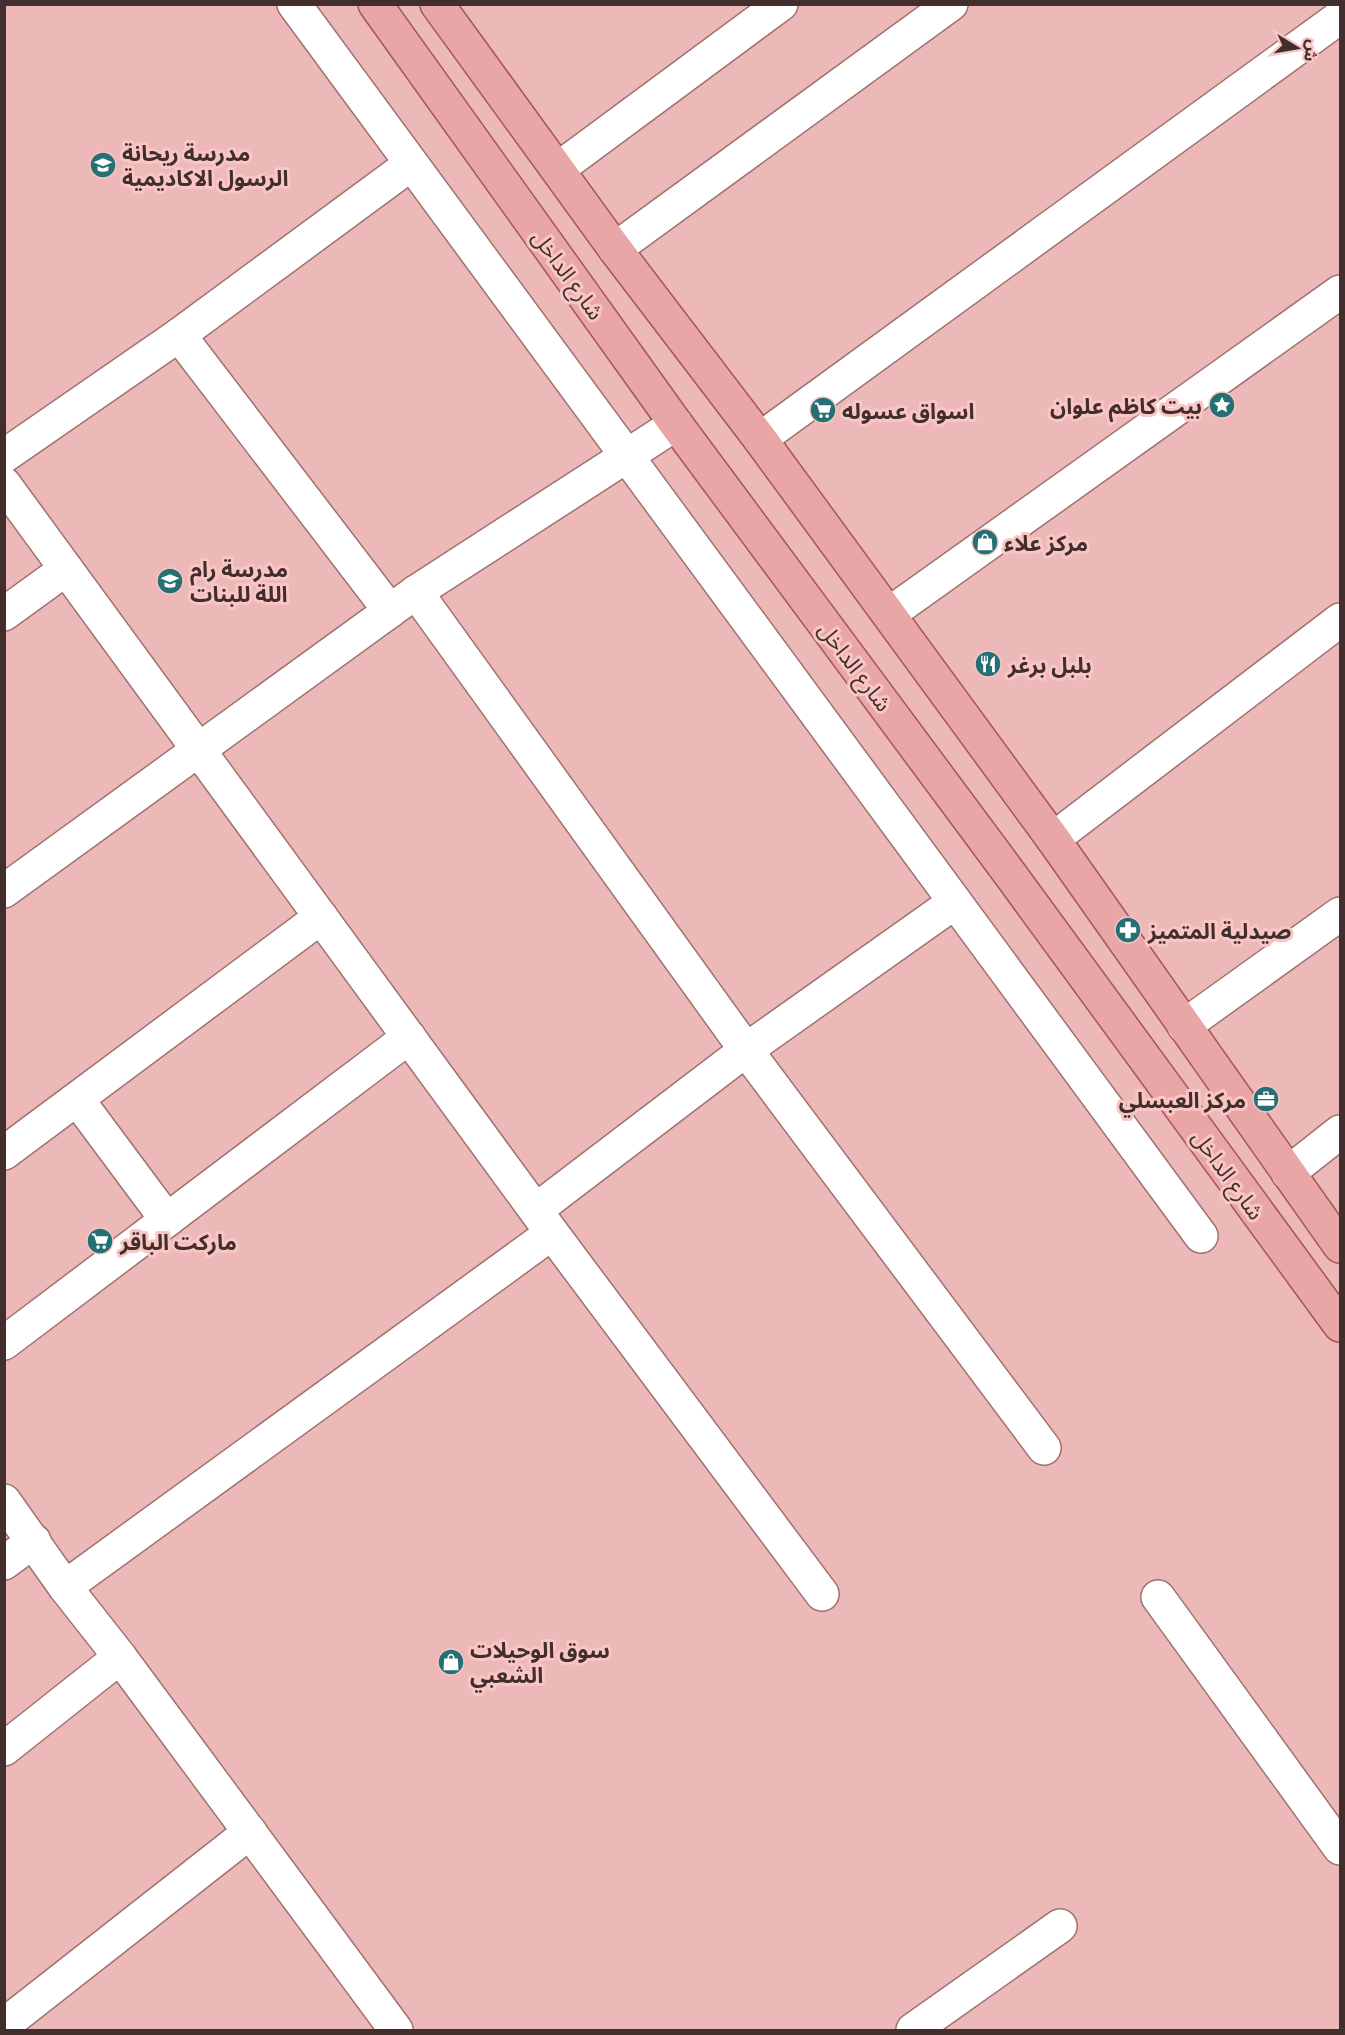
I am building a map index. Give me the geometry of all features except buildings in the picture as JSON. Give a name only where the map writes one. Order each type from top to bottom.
[{"type":"main road","name":"شارع الداخل","points":[[375,4],[676,424],[1341,1325]]},
{"type":"main road","points":[[437,4],[615,249],[760,439],[889,614],[1053,840],[1341,1246]]},
{"type":"street","points":[[294,4],[1201,1236]]},
{"type":"street","points":[[558,169],[781,4]]},
{"type":"street","points":[[615,249],[951,4]]},
{"type":"street","points":[[760,439],[1341,17]]},
{"type":"street","points":[[4,456],[179,335],[411,164]]},
{"type":"street","points":[[889,614],[1341,292]]},
{"type":"street","points":[[179,335],[390,611]]},
{"type":"street","points":[[4,891],[416,592],[676,424]]},
{"type":"street","points":[[4,484],[544,1222],[822,1594]]},
{"type":"street","points":[[4,614],[66,569]]},
{"type":"street","points":[[416,592],[746,1050],[1044,1448]]},
{"type":"street","points":[[1053,840],[1341,620]]},
{"type":"street","points":[[65,1587],[544,1222],[746,1050],[955,902]]},
{"type":"street","points":[[1184,1026],[1341,914]]},
{"type":"street","points":[[4,1153],[321,917]]},
{"type":"street","points":[[4,1343],[409,1037]]},
{"type":"street","points":[[77,1099],[167,1220]]},
{"type":"street","points":[[1288,1173],[1341,1132]]},
{"type":"street","points":[[4,1501],[65,1587],[120,1657],[249,1832],[383,2026]]},
{"type":"street","points":[[4,1563],[34,1541]]},
{"type":"street","points":[[1158,1597],[1341,1848]]},
{"type":"street","points":[[4,1749],[120,1657]]},
{"type":"street","points":[[4,2025],[249,1832]]},
{"type":"street","points":[[913,2031],[1060,1926]]},
{"type":"place","name":"مدرسة ريحانة الرسول الاكاديمية","points":[[103,165]]},
{"type":"place","name":"بيت كاظم علوان","points":[[1222,405]]},
{"type":"place","name":"اسواق عسوله","points":[[823,410]]},
{"type":"place","name":"مركز علاء","points":[[985,542]]},
{"type":"place","name":"مدرسة رام اللة للبنات","points":[[170,581]]},
{"type":"place","name":"بلبل برغر","points":[[988,664]]},
{"type":"place","name":"صيدلية المتميز","points":[[1128,930]]},
{"type":"place","name":"مركز العبسلي","points":[[1266,1099]]},
{"type":"place","name":"ماركت الباقر","points":[[100,1241]]},
{"type":"place","name":"سوق الوحيلات الشعبي","points":[[451,1662]]}]
